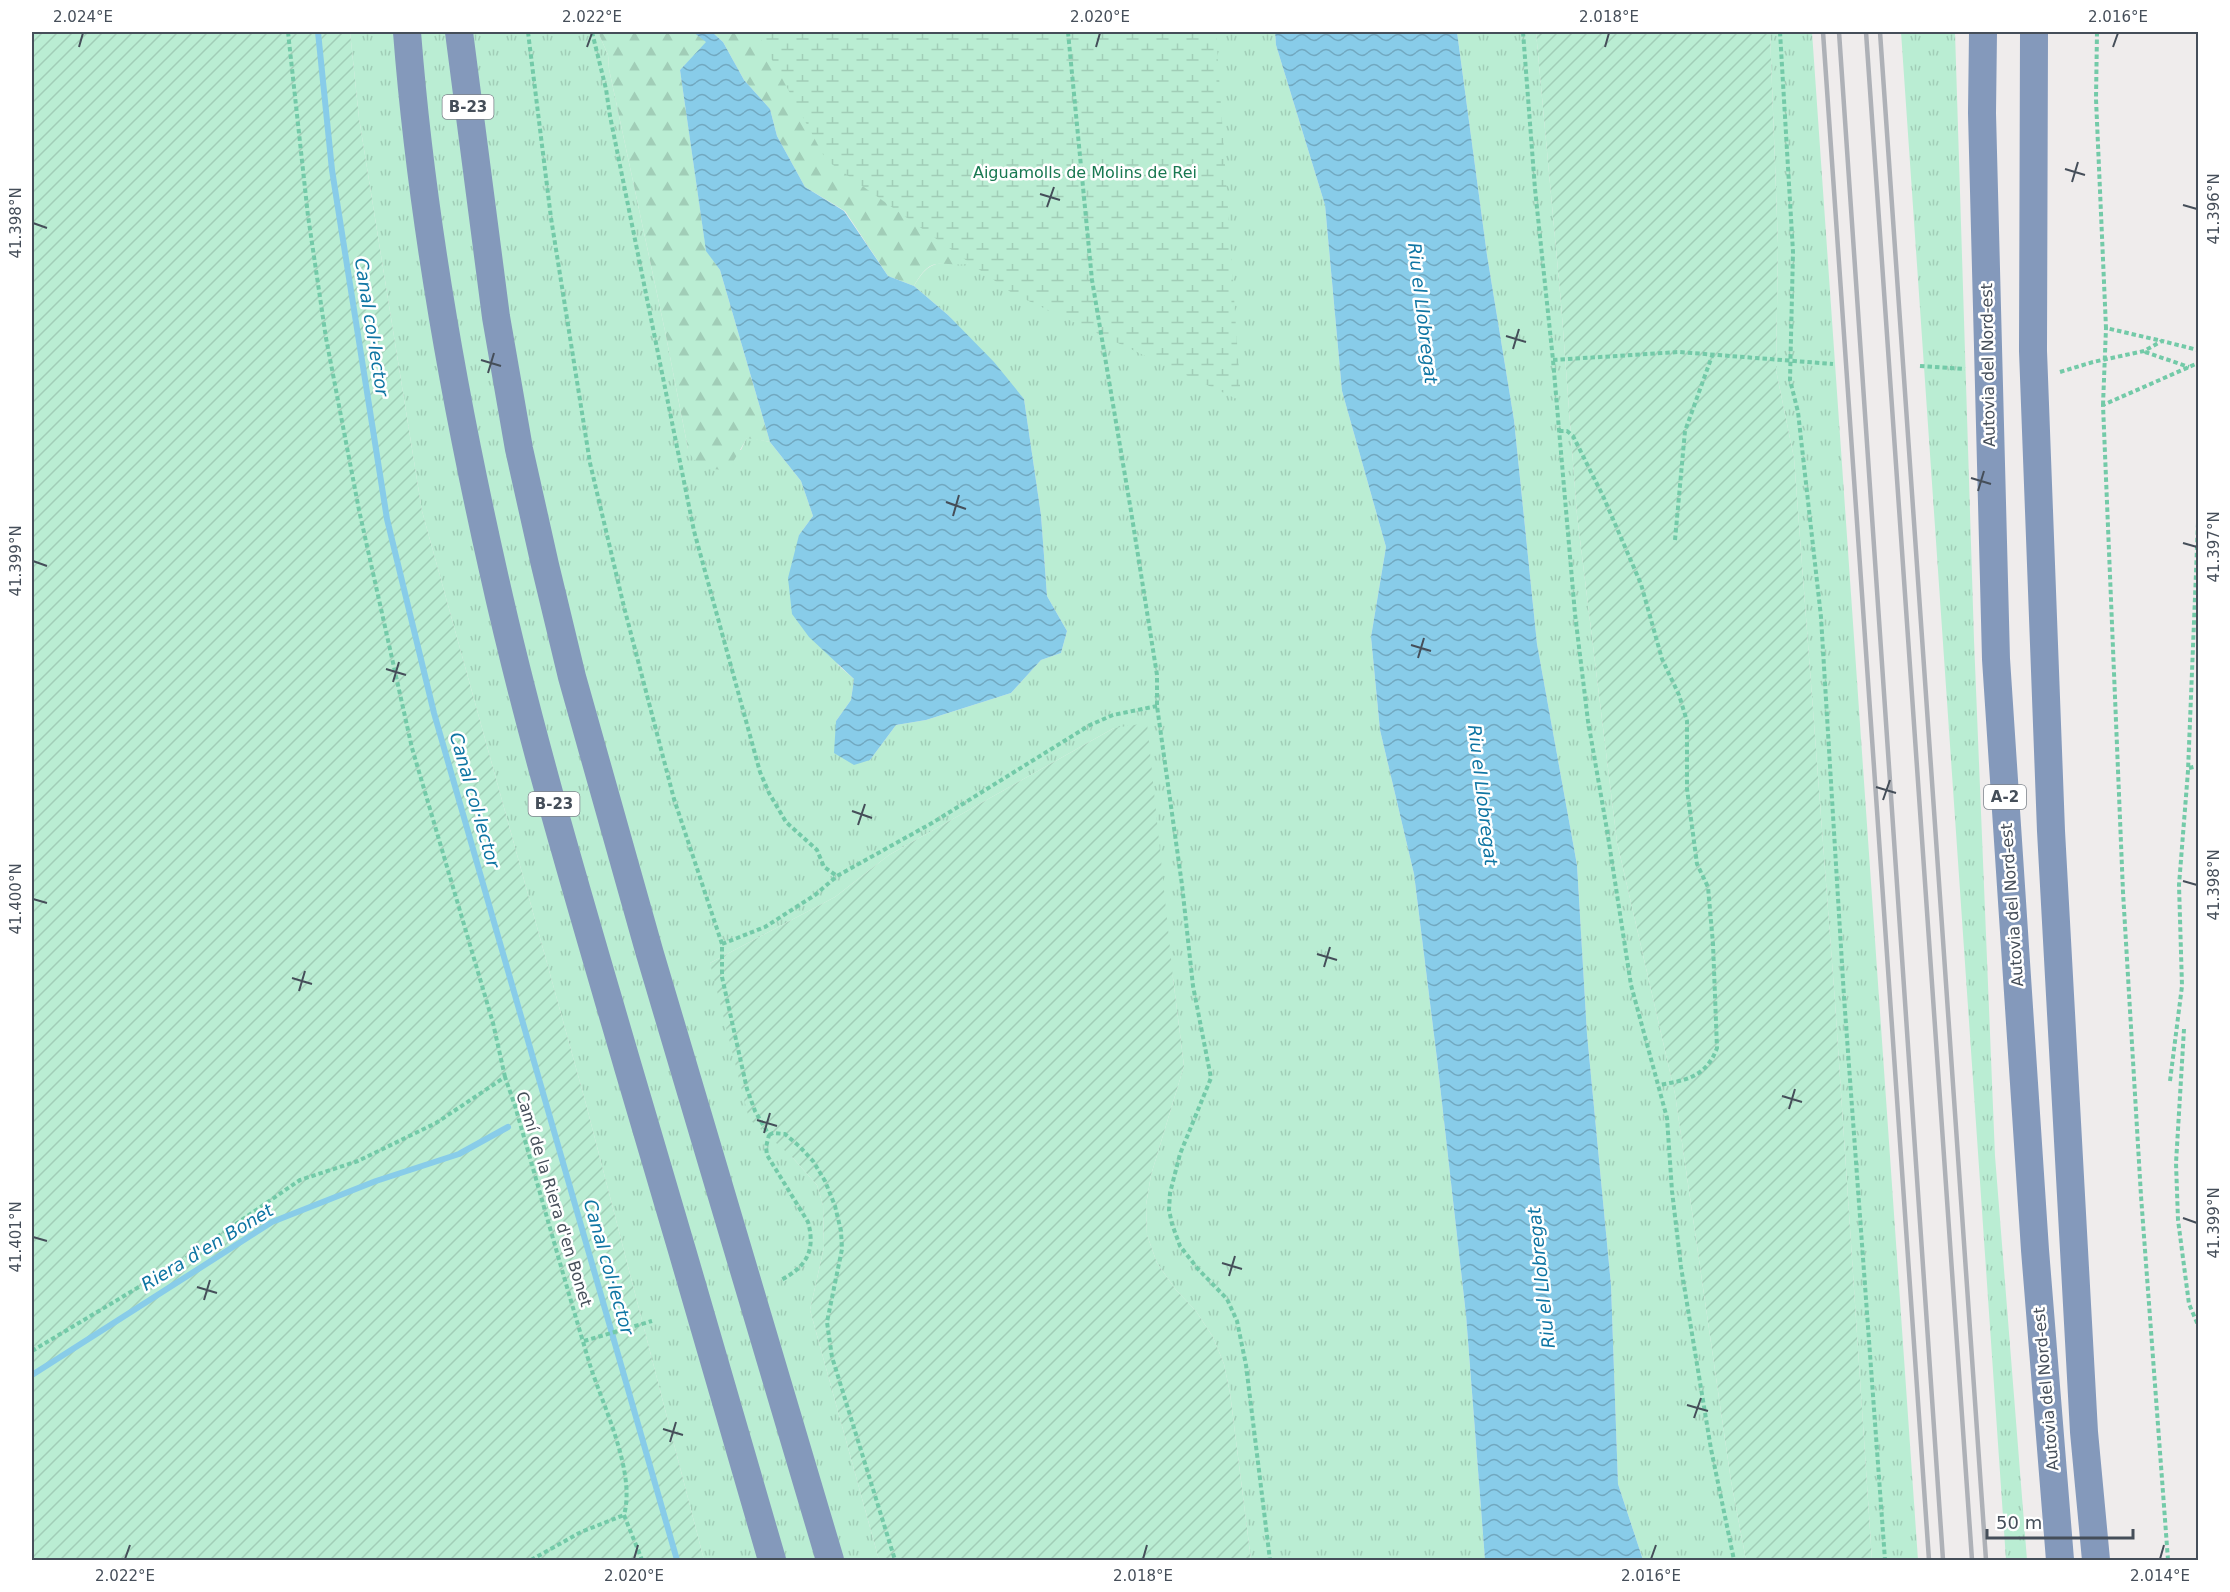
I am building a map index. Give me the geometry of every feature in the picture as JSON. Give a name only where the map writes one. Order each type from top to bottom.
[{"type":"highway","name":"B-23","points":[[407,32],[412,95],[443,321],[468,457],[493,572],[520,683],[594,951],[772,1560]]},
{"type":"highway","name":"B-23","points":[[459,32],[496,317],[519,449],[572,677],[650,954],[830,1560]]},
{"type":"highway","name":"Autovia del Nord-est","points":[[1983,32],[1982,113],[1996,659],[2035,1250],[2060,1560]]},
{"type":"highway","name":"Autovia del Nord-est","points":[[2034,32],[2033,351],[2050,831],[2084,1432],[2096,1560]]},
{"type":"path","points":[[288,32],[308,216],[326,338],[358,510],[412,748],[493,1023],[505,1077]]},
{"type":"path","points":[[528,32],[551,218],[590,463],[624,607],[674,799],[722,944],[722,977],[747,1089],[755,1111],[769,1135],[767,1155],[808,1222],[811,1233],[809,1251],[804,1265],[797,1272],[781,1280]]},
{"type":"path","points":[[592,32],[606,89],[694,531],[760,772],[786,822],[818,850],[824,867],[837,876]]},
{"type":"path","points":[[1068,32],[1092,280],[1155,663],[1157,706],[1182,885],[1193,986],[1212,1077],[1180,1154],[1170,1193],[1169,1210],[1180,1246],[1227,1299],[1242,1339],[1270,1560]]},
{"type":"path","points":[[1523,32],[1534,189],[1553,360],[1567,538],[1588,721],[1631,985],[1667,1118],[1672,1191],[1681,1267],[1711,1449],[1734,1560]]},
{"type":"path","points":[[1780,32],[1792,252],[1790,380],[1798,412],[1821,617],[1845,1008],[1885,1560]]},
{"type":"path","points":[[2097,32],[2096,99],[2106,328],[2103,405],[2122,892],[2141,1196],[2168,1560]]},
{"type":"path","points":[[2106,328],[2199,350]]},
{"type":"path","points":[[2060,372],[2144,351],[2162,341]]},
{"type":"path","points":[[2144,351],[2189,367]]},
{"type":"path","points":[[1553,360],[1679,352],[1833,364]]},
{"type":"path","points":[[1675,540],[1685,431],[1712,356]]},
{"type":"path","points":[[2103,405],[2199,363]]},
{"type":"path","points":[[1920,366],[1965,369]]},
{"type":"path","points":[[1559,431],[1567,431],[1573,436],[1603,496],[1641,584],[1662,659],[1679,695],[1687,722],[1687,789],[1697,864],[1708,886],[1717,1048],[1712,1062],[1705,1070],[1677,1082],[1659,1085]]},
{"type":"path","points":[[2169,1081],[2182,986],[2179,885],[2188,768],[2199,524]]},
{"type":"path","points":[[722,944],[765,927],[815,896],[837,876],[932,823],[1090,725],[1113,715],[1157,706]]},
{"type":"path","points":[[2188,768],[2199,766]]},
{"type":"path","points":[[2184,1029],[2176,1163],[2178,1209],[2188,1304],[2199,1325]]},
{"type":"path","name":"Camí de la Riera d'en Bonet","points":[[32,1351],[179,1263],[300,1180],[358,1161],[436,1124],[505,1077],[584,1341],[613,1429],[624,1473],[626,1506],[624,1515]]},
{"type":"path","points":[[769,1135],[785,1134],[813,1161],[825,1181],[835,1206],[841,1231],[842,1249],[827,1322],[832,1357],[895,1560]]},
{"type":"path","points":[[584,1341],[652,1321]]},
{"type":"path","points":[[531,1560],[581,1532],[624,1515],[642,1560]]},
{"type":"green space","points":[[32,32],[350,32],[359,118],[422,511],[586,1104],[704,1560],[32,1560]]},
{"type":"green space","points":[[350,32],[598,32],[608,55],[609,69],[688,449],[741,450],[747,437],[770,442],[801,481],[813,516],[799,535],[838,665],[854,679],[851,700],[836,721],[870,760],[896,725],[926,720],[1011,693],[1041,660],[1061,653],[1067,631],[1047,596],[1041,515],[1024,399],[948,315],[914,286],[930,266],[942,263],[968,264],[977,32],[1275,32],[1276,45],[1325,205],[1342,391],[1386,547],[1371,637],[1380,730],[1414,874],[1466,1315],[1485,1560],[1251,1560],[1230,1393],[1224,1364],[1213,1337],[1196,1311],[1176,1290],[1157,1263],[1147,1235],[1146,1205],[1151,1175],[1184,1066],[1173,978],[1114,728],[889,855],[835,897],[710,963],[792,1157],[817,1185],[823,1205],[824,1247],[810,1310],[879,1560],[704,1560],[586,1104],[422,511],[359,118]]},
{"type":"green space","points":[[598,32],[693,32],[707,42],[680,70],[706,250],[720,270],[770,442],[747,438],[733,462],[722,470],[697,463],[688,449],[609,69],[608,55]]},
{"type":"green space","points":[[712,32],[977,32],[985,257],[967,264],[931,266],[920,276],[914,286],[888,276],[845,211],[805,187],[777,136],[770,109],[744,80],[723,42]]},
{"type":"green space","name":"Aiguamolls de Molins de Rei","points":[[757,32],[1216,32],[1241,401],[1012,293],[826,160]]},
{"type":"green space","points":[[1457,32],[1536,32],[1561,303],[1577,515],[1617,842],[1675,1094],[1731,1481],[1746,1560],[1643,1560],[1618,1484],[1611,1285],[1587,1034],[1577,865],[1537,644],[1514,420],[1487,255]]},
{"type":"green space","points":[[1536,32],[1770,32],[1778,244],[1776,370],[1794,458],[1835,1002],[1872,1560],[1746,1560],[1731,1481],[1675,1094],[1617,842],[1577,515],[1561,303]]},
{"type":"green space","points":[[1770,32],[1812,32],[1918,1560],[1872,1560],[1835,1002],[1794,458],[1776,370],[1778,244]]},
{"type":"green space","points":[[1901,32],[1955,32],[1974,640],[1995,1156],[2027,1560],[2006,1560]]},
{"type":"green space","points":[[1147,723],[1184,1066],[1151,1175],[1146,1205],[1147,1235],[1157,1263],[1176,1290],[1196,1311],[1213,1337],[1224,1364],[1230,1393],[1251,1560],[879,1560],[810,1310],[824,1247],[823,1205],[817,1185],[792,1157],[749,1119],[710,963],[835,897],[889,855],[1114,728]]},
{"type":"water","points":[[693,32],[712,32],[723,42],[744,80],[770,109],[777,136],[805,187],[844,211],[888,276],[914,286],[948,315],[994,362],[1024,399],[1041,515],[1047,596],[1067,631],[1061,653],[1041,660],[1011,693],[926,720],[896,725],[870,760],[854,765],[834,753],[836,721],[851,700],[854,679],[809,637],[792,614],[788,578],[799,535],[813,516],[801,481],[770,442],[720,270],[706,251],[680,70],[706,42]]},
{"type":"water","name":"Riu el Llobregat","points":[[1275,32],[1457,32],[1487,255],[1514,420],[1537,644],[1577,865],[1587,1034],[1611,1285],[1618,1484],[1643,1560],[1485,1560],[1466,1315],[1414,874],[1380,730],[1371,637],[1386,547],[1342,391],[1325,205],[1276,45]]},
{"type":"waterway","name":"Canal col·lector","points":[[318,32],[332,170],[387,519],[434,713],[677,1560]]},
{"type":"waterway","name":"Riera d'en Bonet","points":[[32,1375],[272,1222],[376,1181],[459,1154],[508,1127]]},
{"type":"railway","points":[[1823,32],[1929,1560]]},
{"type":"railway","points":[[1839,32],[1943,1560]]},
{"type":"railway","points":[[1866,32],[1972,1560]]},
{"type":"railway","points":[[1880,32],[1986,1560]]}]
